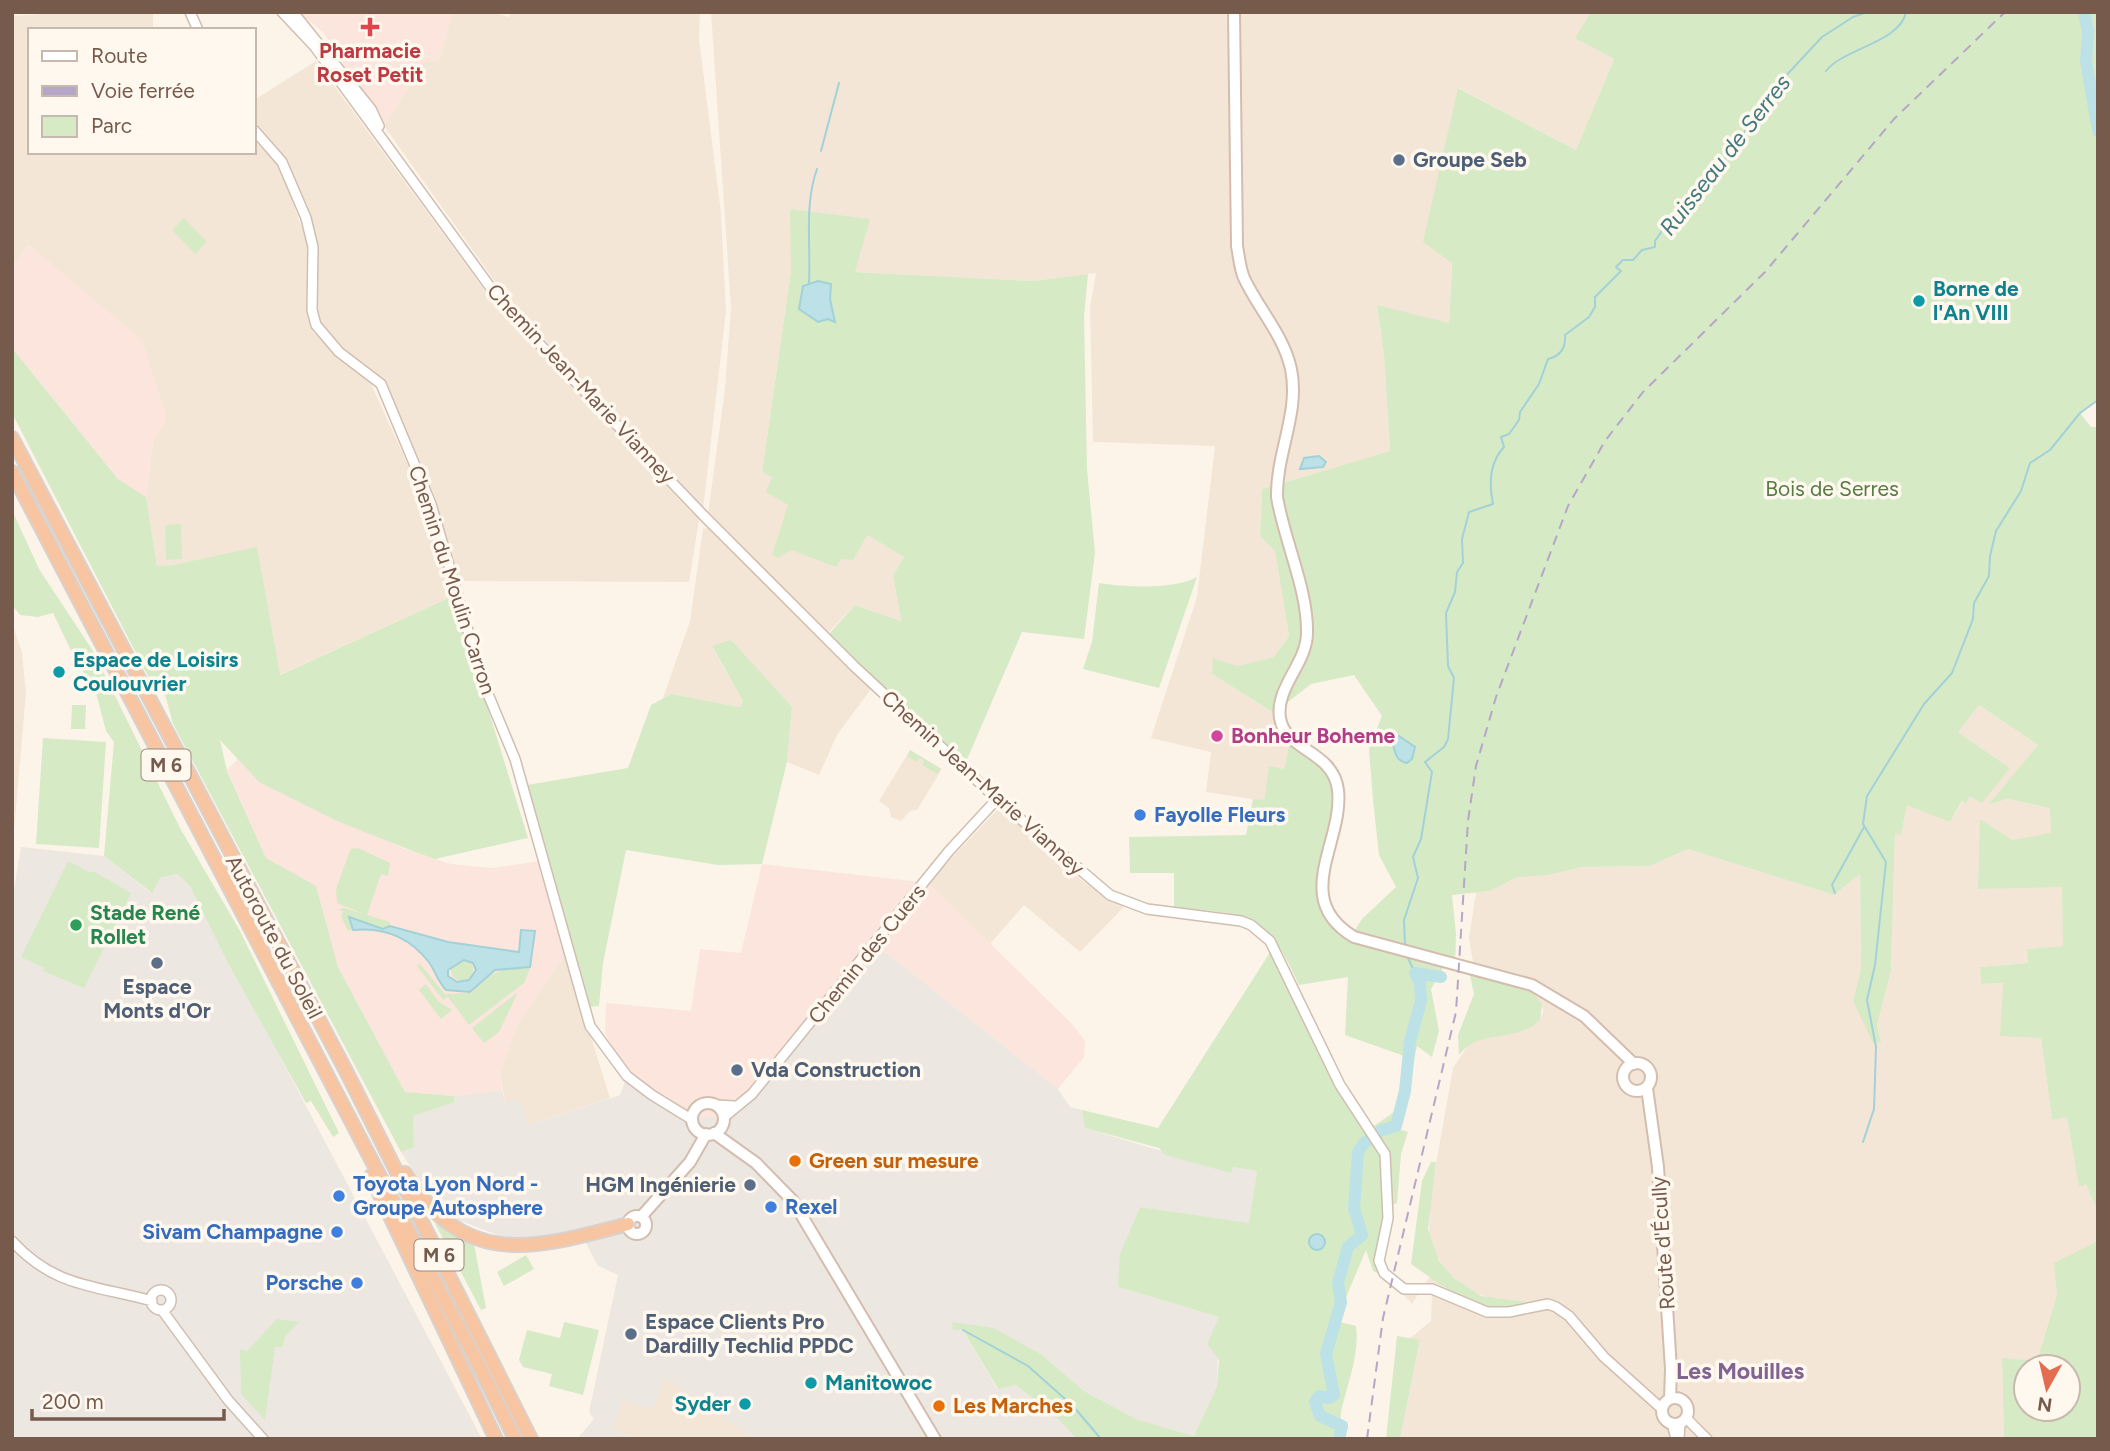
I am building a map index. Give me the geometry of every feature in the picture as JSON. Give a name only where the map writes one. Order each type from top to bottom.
[{"type":"highway","name":"Autoroute du Soleil","points":[[12,438],[346,1071],[531,1439]]},
{"type":"highway","name":"Autoroute du Soleil","points":[[12,472],[514,1439]]},
{"type":"highway","points":[[346,1071],[415,1188],[430,1209],[458,1231],[490,1244],[525,1247],[571,1240],[628,1224]]},
{"type":"highway","points":[[340,1101],[377,1188],[496,1439]]},
{"type":"main road","points":[[1234,12],[1237,246],[1244,277],[1279,335],[1293,383],[1293,405],[1279,469],[1277,497],[1308,631],[1304,655],[1280,705],[1280,720],[1288,735],[1331,769],[1338,800],[1322,876],[1327,907],[1337,925],[1354,937],[1477,968],[1532,985],[1562,1001],[1584,1016],[1634,1063],[1649,1069],[1652,1077],[1647,1088],[1633,1091],[1624,1082],[1617,1049]]},
{"type":"main road","points":[[1624,1073],[1634,1063]]},
{"type":"main road","name":"Route d'Écully","points":[[1647,1088],[1658,1167],[1671,1369],[1669,1402],[1688,1407],[1679,1422]]},
{"type":"main road","name":"Route d'Écully","points":[[1633,1091],[1651,1118]]},
{"type":"main road","points":[[644,1219],[633,1217],[628,1224],[631,1232],[639,1234],[646,1229],[644,1219],[710,1132],[723,1117],[716,1105],[703,1103],[693,1114],[710,1132],[769,1174],[793,1201],[935,1439]]},
{"type":"main road","points":[[1669,1402],[1665,1419],[1679,1422]]},
{"type":"street","name":"Chemin Jean-Marie Vianney","points":[[282,12],[315,47],[386,140],[508,310],[768,581],[854,666],[997,799],[1099,888],[1120,900],[1147,909],[1236,920],[1260,931],[1276,951],[1340,1085],[1374,1135],[1387,1165],[1388,1222],[1380,1265],[1392,1280],[1407,1290],[1437,1290],[1489,1313],[1548,1304],[1569,1316],[1596,1349],[1648,1397],[1669,1402]]},
{"type":"street","name":"Chemin Jean-Marie Vianney","points":[[293,12],[321,43],[371,109],[386,140]]},
{"type":"street","name":"Chemin du Moulin Carron","points":[[256,132],[282,162],[306,218],[313,247],[312,310],[316,325],[339,352],[381,384],[431,504],[483,682],[515,759],[590,1026],[627,1076],[652,1095],[693,1114]]},
{"type":"street","name":"Chemin des Cuers","points":[[723,1117],[758,1087],[949,851],[997,799]]},
{"type":"street","points":[[716,1105],[734,1106]]},
{"type":"street","points":[[12,1241],[35,1265],[62,1279],[152,1298]]},
{"type":"street","points":[[152,1298],[159,1290],[168,1293],[171,1300],[165,1308]]},
{"type":"street","points":[[152,1298],[156,1308],[165,1308]]},
{"type":"street","points":[[165,1308],[238,1411],[263,1439]]},
{"type":"street","points":[[1678,1439],[1679,1422],[1707,1439]]},
{"type":"shaded area","points":[[67,12],[153,12],[153,28],[28,28],[28,154],[256,154],[256,142],[280,166],[307,242],[306,306],[313,332],[371,384],[425,502],[453,596],[279,675],[173,565],[157,566],[146,497],[153,439],[165,423],[29,245],[12,266],[12,16]]},
{"type":"shaded area","points":[[298,12],[456,12],[451,17],[439,60],[422,62],[414,69],[406,91],[384,126],[323,32]]},
{"type":"shaded area","points":[[456,12],[491,12],[509,17],[511,12],[700,12],[699,39],[721,213],[726,311],[703,510],[509,301],[384,126],[406,91],[414,69],[422,62],[439,60],[451,17]]},
{"type":"shaded area","points":[[711,12],[1591,12],[1576,38],[1614,59],[1576,150],[1459,88],[1449,324],[1377,306],[1384,355],[1390,451],[1262,489],[1260,536],[1275,550],[1289,636],[1274,657],[1212,674],[1274,713],[1289,745],[1284,769],[1269,767],[1264,801],[1206,792],[1211,752],[1151,738],[1197,597],[1215,446],[1093,442],[1090,308],[1096,273],[1033,281],[855,272],[791,209],[791,271],[762,472],[904,557],[893,575],[901,621],[855,605],[826,635],[708,514],[725,389],[731,308]]},
{"type":"shaded area","points":[[316,61],[499,310],[699,520],[689,582],[459,581],[435,497],[383,380],[330,338],[317,319],[317,241],[288,161],[256,122],[256,99]]},
{"type":"shaded area","points":[[29,245],[142,340],[165,412],[165,423],[153,439],[146,497],[118,479],[12,348],[12,266]]},
{"type":"shaded area","points":[[710,527],[871,689],[837,735],[819,775],[787,762],[792,707],[712,647],[743,701],[740,707],[671,694],[663,698],[690,621],[703,529]]},
{"type":"shaded area","points":[[12,623],[22,652],[26,693],[12,854]]},
{"type":"shaded area","points":[[1979,705],[2038,745],[1991,803],[2008,799],[2051,808],[2051,834],[2012,840],[1978,889],[2063,886],[2063,946],[2028,949],[2029,963],[1980,967],[1981,984],[2003,983],[2002,1012],[2041,1038],[2052,1120],[2067,1116],[2079,1186],[2086,1184],[2098,1212],[2098,1241],[2055,1263],[2057,1294],[2039,1353],[2012,1353],[2012,1360],[2002,1359],[2004,1439],[1400,1439],[1420,1341],[1409,1339],[1431,1321],[1432,1296],[1429,1290],[1419,1293],[1412,1304],[1395,1285],[1399,1280],[1407,1284],[1425,1284],[1430,1276],[1474,1305],[1495,1300],[1472,1292],[1447,1272],[1434,1252],[1429,1234],[1430,1198],[1453,1068],[1468,1045],[1489,1036],[1528,1029],[1538,1022],[1543,1013],[1543,1008],[1463,962],[1473,962],[1469,938],[1476,892],[1490,891],[1518,877],[1581,867],[1650,866],[1688,849],[1834,895],[1860,874],[1861,968],[1853,1001],[1881,1041],[1877,1025],[1891,971],[1895,832],[1901,834],[1907,804],[1950,822],[1963,801],[2010,768],[1958,732]]},
{"type":"shaded area","points":[[910,750],[942,769],[917,810],[910,811],[901,821],[891,817],[889,808],[879,801]]},
{"type":"shaded area","points":[[238,759],[259,782],[405,849],[451,864],[492,868],[540,861],[565,954],[517,1025],[500,1073],[502,1090],[454,1096],[405,1092],[338,967],[316,887],[266,858],[227,770]]},
{"type":"shaded area","points":[[999,808],[1084,882],[1124,907],[1080,952],[1024,905],[990,944],[927,884]]},
{"type":"shaded area","points":[[21,847],[104,856],[151,893],[160,878],[177,874],[190,886],[482,1439],[12,1439],[12,901]]},
{"type":"shaded area","points":[[762,864],[929,883],[1073,1025],[1085,1041],[1084,1057],[1058,1089],[879,947],[784,1055],[724,1117],[691,1119],[627,1076],[605,1033],[606,1003],[691,1011],[700,949],[741,953]]},
{"type":"shaded area","points":[[879,947],[1058,1089],[1070,1107],[1082,1110],[1085,1128],[1231,1172],[1233,1167],[1257,1171],[1250,1224],[1140,1207],[1118,1287],[1219,1317],[1217,1386],[1194,1436],[1136,1419],[1084,1391],[1041,1354],[994,1328],[963,1330],[997,1389],[1016,1385],[1055,1416],[1077,1439],[755,1439],[664,1377],[653,1410],[623,1400],[614,1428],[634,1439],[577,1439],[594,1419],[589,1412],[618,1275],[598,1266],[579,1230],[538,1238],[503,1237],[456,1219],[429,1195],[401,1152],[414,1146],[412,1116],[455,1102],[454,1096],[502,1090],[505,1103],[520,1100],[529,1125],[620,1095],[627,1076],[691,1118],[723,1117],[744,1101]]},
{"type":"shaded area","points":[[565,954],[610,1098],[529,1125],[505,1103],[500,1073],[517,1025]]},
{"type":"shaded area","points":[[664,1376],[755,1439],[634,1439],[613,1428],[623,1400]]},
{"type":"green space","name":"Bois de Serres","points":[[1591,12],[2098,12],[2098,400],[2080,413],[2091,427],[2098,427],[2098,1212],[2086,1184],[2079,1187],[2067,1117],[2052,1120],[2041,1038],[2000,1036],[2003,983],[1981,984],[1980,967],[2028,963],[2027,949],[2063,946],[2062,887],[1978,889],[1980,819],[2012,840],[2051,833],[2050,808],[2008,799],[1989,804],[2038,745],[1979,705],[1958,732],[2010,768],[1982,803],[1970,796],[1966,803],[1962,801],[1950,822],[1907,805],[1901,835],[1895,833],[1891,971],[1877,1025],[1881,1042],[1873,1043],[1853,1001],[1861,968],[1860,874],[1834,895],[1688,849],[1650,866],[1581,867],[1548,875],[1518,877],[1490,891],[1452,895],[1456,934],[1455,966],[1443,964],[1440,980],[1436,980],[1431,989],[1439,1031],[1432,1057],[1417,1046],[1401,1120],[1395,1128],[1408,1132],[1401,1154],[1397,1203],[1389,1206],[1382,1275],[1373,1271],[1366,1250],[1336,1321],[1356,1326],[1357,1336],[1355,1358],[1341,1412],[1339,1439],[1077,1439],[1054,1415],[1016,1385],[998,1389],[963,1330],[953,1330],[952,1322],[994,1328],[1041,1354],[1084,1391],[1136,1419],[1194,1436],[1217,1386],[1219,1360],[1207,1344],[1219,1317],[1118,1287],[1120,1254],[1140,1207],[1249,1223],[1257,1171],[1233,1167],[1231,1173],[1165,1155],[1159,1148],[1085,1128],[1082,1110],[1158,1128],[1274,946],[1340,1085],[1376,1134],[1374,1126],[1394,1112],[1407,1057],[1345,1035],[1348,977],[1299,985],[1276,942],[1265,929],[1253,921],[1222,912],[1174,907],[1174,873],[1130,873],[1129,837],[1246,835],[1253,799],[1264,800],[1269,766],[1284,769],[1289,745],[1318,765],[1329,779],[1334,796],[1319,868],[1319,901],[1324,916],[1334,928],[1350,938],[1362,919],[1396,887],[1379,855],[1373,800],[1369,749],[1382,716],[1354,675],[1311,684],[1274,713],[1212,674],[1213,658],[1237,666],[1274,657],[1289,636],[1275,551],[1260,536],[1262,489],[1390,451],[1384,355],[1377,305],[1449,323],[1452,263],[1423,242],[1458,88],[1576,150],[1614,59],[1575,38]]},
{"type":"green space","points":[[790,209],[870,219],[855,272],[1033,281],[1088,274],[1084,316],[1087,469],[1095,553],[1084,639],[1022,632],[965,764],[828,635],[855,605],[901,621],[893,575],[904,557],[867,535],[853,560],[841,559],[836,567],[791,550],[778,558],[772,555],[788,505],[766,492],[772,478],[762,472],[791,271]]},
{"type":"green space","points":[[184,218],[207,242],[195,254],[172,230]]},
{"type":"green space","points":[[12,348],[118,479],[146,497],[157,566],[257,547],[280,675],[453,596],[528,838],[435,859],[337,821],[259,782],[220,740],[227,771],[266,858],[316,886],[338,967],[405,1092],[454,1096],[455,1102],[413,1116],[414,1147],[401,1152],[173,724],[165,694],[157,683],[151,682],[12,413]]},
{"type":"green space","points":[[12,510],[39,569],[93,651],[180,828],[240,931],[339,1133],[333,1137],[311,1101],[306,1103],[227,961],[190,886],[177,874],[160,878],[152,893],[104,856],[114,742],[106,731],[95,689],[77,663],[53,613],[38,617],[20,615],[12,605]]},
{"type":"green space","points":[[181,524],[182,559],[166,560],[165,525]]},
{"type":"green space","points":[[1197,577],[1159,688],[1083,669],[1092,642],[1099,583],[1163,586]]},
{"type":"green space","points":[[731,640],[792,707],[787,762],[762,864],[718,865],[626,850],[603,963],[599,1006],[587,1007],[527,785],[628,768],[651,705],[671,694],[740,707],[743,701],[712,646]]},
{"type":"green space","points":[[72,705],[86,705],[85,729],[71,729]]},
{"type":"green space","points":[[43,738],[106,742],[99,848],[36,844]]},
{"type":"green space","points":[[910,750],[941,769],[937,774],[922,765],[924,761],[920,758],[916,762],[907,756]]},
{"type":"green space","points":[[358,848],[390,863],[388,876],[381,874],[367,915],[337,903],[336,889],[349,853],[351,849]]},
{"type":"green space","name":"Stade René Rollet","points":[[68,861],[91,873],[93,871],[131,893],[84,988],[43,971],[44,968],[21,957]]},
{"type":"green space","points":[[344,908],[390,922],[390,926],[383,929],[349,917],[352,930],[348,931],[341,916],[343,911],[338,910]]},
{"type":"green space","points":[[462,959],[470,962],[473,970],[470,978],[462,981],[454,978],[451,970],[454,962]]},
{"type":"green space","points":[[420,964],[445,994],[471,993],[497,972],[520,967],[530,968],[524,983],[469,1025],[448,997],[443,1000],[417,966]]},
{"type":"green space","points":[[1469,971],[1531,990],[1542,1004],[1540,1020],[1521,1031],[1477,1041],[1459,1055],[1458,1035],[1474,994]]},
{"type":"green space","points":[[426,984],[438,1001],[452,1010],[441,1019],[419,990]]},
{"type":"green space","points":[[518,992],[499,1032],[484,1043],[472,1028]]},
{"type":"green space","points":[[1431,1162],[1436,1162],[1428,1229],[1439,1261],[1454,1278],[1481,1296],[1534,1303],[1517,1308],[1484,1306],[1454,1293],[1411,1264],[1422,1181]]},
{"type":"green space","points":[[431,1216],[474,1244],[486,1308],[481,1310]]},
{"type":"green space","points":[[2098,1241],[2098,1439],[2004,1439],[2002,1358],[2012,1359],[2012,1423],[2082,1423],[2082,1353],[2039,1353],[2057,1294],[2054,1263]]},
{"type":"green space","points":[[526,1255],[534,1269],[504,1286],[497,1272]]},
{"type":"green space","points":[[277,1319],[299,1322],[285,1336],[283,1347],[275,1347],[265,1420],[241,1394],[240,1349],[247,1351]]},
{"type":"green space","points":[[564,1322],[599,1330],[583,1395],[549,1386],[552,1374],[523,1367],[519,1360],[527,1330],[560,1338]]},
{"type":"green space","points":[[1397,1336],[1420,1340],[1400,1439],[1386,1439]]},
{"type":"water","points":[[818,281],[831,284],[830,299],[835,322],[828,319],[818,322],[799,309],[803,286]]},
{"type":"water","points":[[1319,456],[1326,462],[1323,467],[1300,469],[1304,458]]},
{"type":"water","points":[[1399,736],[1415,747],[1412,759],[1407,763],[1398,758],[1394,750],[1393,744]]},
{"type":"water","points":[[349,917],[383,929],[390,926],[448,942],[519,952],[521,930],[535,931],[530,967],[495,970],[470,992],[446,990],[421,953],[395,935],[375,930],[353,930]],"holes":[[[464,960],[473,963],[476,970],[469,980],[457,982],[448,976],[448,970]]]},
{"type":"water","points":[[1317,1234],[1325,1242],[1317,1250],[1309,1242]]},
{"type":"waterway","name":"Ruisseau de Serres","points":[[1405,947],[1404,920],[1418,878],[1413,857],[1421,839],[1432,772],[1425,762],[1444,747],[1448,739],[1454,678],[1448,666],[1446,613],[1455,592],[1457,572],[1463,563],[1462,539],[1469,512],[1493,504],[1491,474],[1495,460],[1504,447],[1501,437],[1509,434],[1519,420],[1520,412],[1539,384],[1548,359],[1562,351],[1565,335],[1589,317],[1595,307],[1595,297],[1621,271],[1616,267],[1623,260],[1633,260],[1642,250],[1655,247],[1655,241],[1672,216],[1699,190],[1734,148],[1769,94],[1822,37],[1853,17],[1867,12]]},
{"type":"waterway","points":[[1826,71],[1834,63],[1894,31],[1906,12]]},
{"type":"waterway","points":[[2084,12],[2088,32],[2086,61],[2098,131]]},
{"type":"waterway","points":[[821,151],[839,83]]},
{"type":"waterway","points":[[809,283],[809,211],[817,169]]},
{"type":"waterway","points":[[1863,1142],[1874,1109],[1876,1047],[1867,1000],[1875,965],[1886,862],[1863,824],[1867,796],[1924,704],[1952,673],[1973,619],[1974,603],[1989,576],[1996,531],[2021,491],[2030,463],[2050,450],[2080,413],[2098,400]]},
{"type":"waterway","points":[[1835,893],[1832,885],[1864,827]]},
{"type":"waterway","name":"Ruisseau de Serres","points":[[1407,956],[1415,973]]},
{"type":"waterway","points":[[1415,973],[1441,977]]},
{"type":"waterway","points":[[1339,1439],[1342,1426],[1320,1416],[1315,1402],[1319,1396],[1329,1398],[1334,1395],[1326,1354],[1341,1302],[1338,1283],[1348,1247],[1362,1235],[1354,1208],[1358,1152],[1364,1143],[1382,1130],[1396,1126],[1405,1091],[1410,1041],[1421,1001],[1420,983],[1415,973]]},
{"type":"waterway","points":[[963,1330],[1028,1366],[1073,1406],[1101,1439]]},
{"type":"railway","points":[[1367,1439],[1383,1318],[1456,1012],[1468,821],[1476,766],[1496,697],[1568,506],[1605,441],[1643,392],[1765,272],[1894,119],[2005,12]]},
{"type":"place","name":"Pharmacie Roset Petit","points":[[370,27]]},
{"type":"place","name":"Groupe Seb","points":[[1399,160]]},
{"type":"place","name":"Borne de l'An VIII","points":[[1919,301]]},
{"type":"place","name":"Espace de Loisirs Coulouvrier","points":[[59,672]]},
{"type":"place","name":"Bonheur Boheme","points":[[1217,736]]},
{"type":"place","name":"Fayolle Fleurs","points":[[1140,815]]},
{"type":"place","name":"Stade René Rollet","points":[[76,925]]},
{"type":"place","name":"Espace Monts d'Or","points":[[157,963]]},
{"type":"place","name":"Vda Construction","points":[[737,1070]]},
{"type":"place","name":"Green sur mesure","points":[[795,1161]]},
{"type":"place","name":"HGM Ingénierie","points":[[750,1185]]},
{"type":"place","name":"Toyota Lyon Nord - Groupe Autosphere","points":[[339,1196]]},
{"type":"place","name":"Rexel","points":[[771,1207]]},
{"type":"place","name":"Sivam Champagne","points":[[337,1232]]},
{"type":"place","name":"Porsche","points":[[357,1283]]},
{"type":"place","name":"Espace Clients Pro Dardilly Techlid PPDC","points":[[631,1334]]},
{"type":"place","name":"Manitowoc","points":[[811,1383]]},
{"type":"place","name":"Syder","points":[[745,1404]]},
{"type":"place","name":"Les Marches","points":[[939,1406]]},
{"type":"district","name":"Les Mouilles","points":[[1740,1371]]}]
